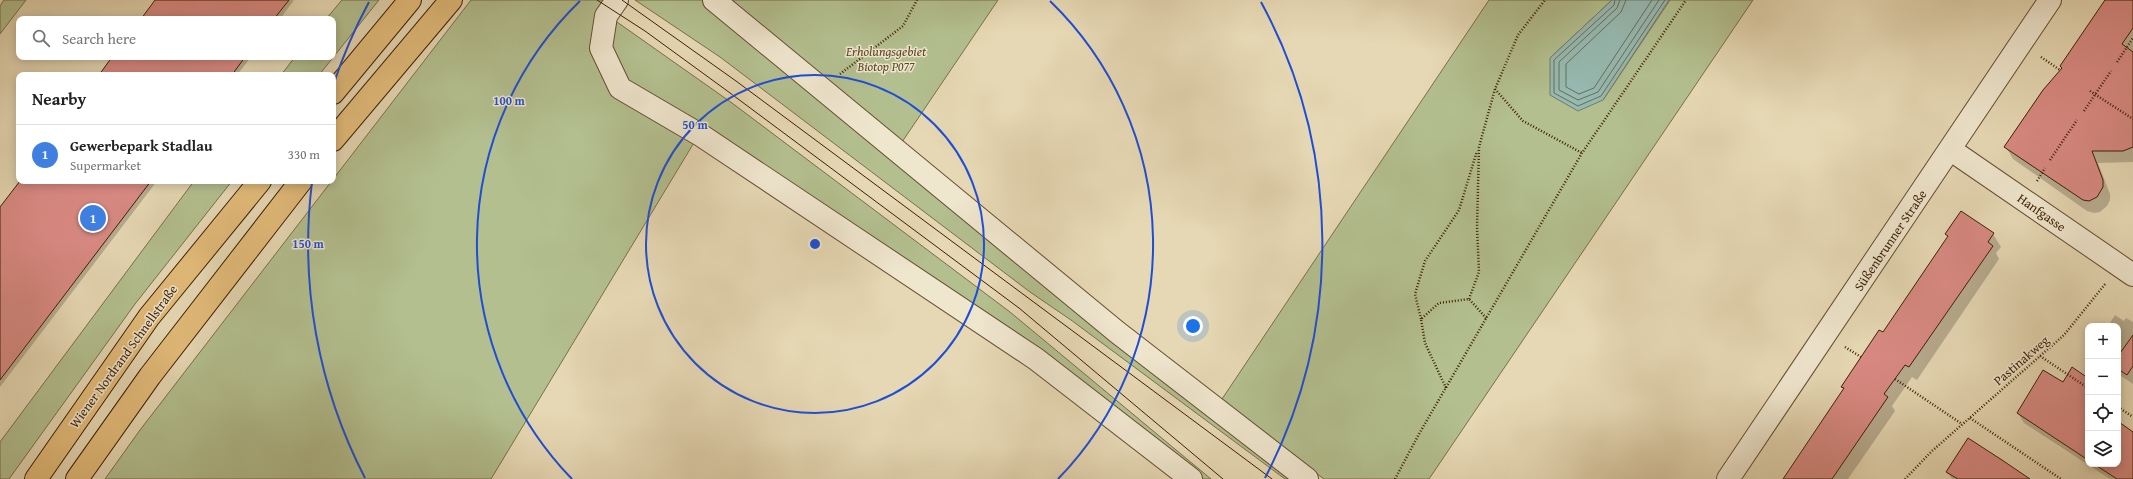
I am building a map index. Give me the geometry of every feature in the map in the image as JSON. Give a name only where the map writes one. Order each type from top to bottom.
[{"type":"highway","points":[[336,89],[410,0]]},
{"type":"highway","points":[[336,136],[451,0]]},
{"type":"highway","name":"Wiener Nordrand Schnellstraße","points":[[36,479],[149,317],[258,184]]},
{"type":"highway","points":[[77,479],[150,376],[299,184]]},
{"type":"street","points":[[617,0],[606,16],[601,48],[620,88],[702,136],[1036,359],[1191,479]]},
{"type":"street","points":[[714,0],[1117,332],[1307,479]]},
{"type":"street","name":"Süßenbrunner Straße","points":[[1728,479],[1951,150],[2050,0]]},
{"type":"street","name":"Hanfgasse","points":[[1951,150],[2126,270]]},
{"type":"path","points":[[819,86],[843,71],[903,26],[917,0]]},
{"type":"path","points":[[1446,388],[1425,343],[1415,294],[1425,261],[1459,210],[1479,147],[1495,89],[1518,35],[1545,0]]},
{"type":"path","points":[[1395,479],[1398,471],[1582,153],[1686,0]]},
{"type":"path","points":[[2117,62],[2133,38]]},
{"type":"path","points":[[2041,58],[2060,70]]},
{"type":"path","points":[[2084,110],[2112,71]]},
{"type":"path","points":[[1495,89],[1523,121],[1582,153]]},
{"type":"path","points":[[2090,91],[2133,119]]},
{"type":"path","points":[[2050,160],[2077,120]]},
{"type":"path","points":[[1468,299],[1479,272],[1477,227],[1479,147]]},
{"type":"path","name":"Pastinakweg","points":[[1905,479],[1932,451],[1962,424],[2064,336],[2126,270]]},
{"type":"path","points":[[1468,299],[1487,319]]},
{"type":"path","points":[[1421,319],[1439,303],[1468,299]]},
{"type":"path","points":[[1845,347],[1862,356]]},
{"type":"path","points":[[2040,356],[2085,386]]},
{"type":"path","points":[[1895,379],[1962,424]]},
{"type":"path","points":[[2121,409],[2133,417]]},
{"type":"path","points":[[1970,418],[2061,479]]},
{"type":"green space","points":[[4,0],[26,0],[0,34],[0,6]]},
{"type":"green space","points":[[342,0],[379,0],[336,54],[336,16],[329,16]]},
{"type":"green space","points":[[471,0],[611,0],[614,89],[695,141],[491,479],[105,479],[140,430],[329,184],[336,184],[336,175]]},
{"type":"green space","points":[[635,0],[702,0],[878,147],[1295,479],[1285,479],[1071,320],[1030,292],[720,57]]},
{"type":"green space","name":"Erholungsgebiet Biotop P077","points":[[719,0],[998,0],[900,145]]},
{"type":"green space","points":[[1489,0],[1612,0],[1550,58],[1603,100],[1670,0],[1753,0],[1429,479],[1324,479],[1220,402]]},
{"type":"green space","points":[[617,22],[732,103],[1010,312],[1211,479],[1200,479],[630,84],[619,69],[612,55],[611,40]]},
{"type":"green space","points":[[293,60],[331,60],[321,72],[283,72]]},
{"type":"green space","points":[[192,184],[230,184],[135,304],[9,479],[0,479],[0,442]]},
{"type":"water","points":[[1612,0],[1669,0],[1603,100],[1578,111],[1550,95],[1550,58]]},
{"type":"building","points":[[155,0],[289,0],[276,16],[143,16]]},
{"type":"building","points":[[2105,0],[2133,0],[2133,28],[2122,44],[2133,52],[2133,147],[2123,151],[2092,151],[2103,180],[2103,187],[2097,197],[2089,201],[2083,200],[2004,147],[2043,90],[2062,68],[2060,66]]},
{"type":"building","points":[[110,60],[243,60],[234,72],[101,72]]},
{"type":"building","points":[[18,184],[149,184],[0,380],[0,207]]},
{"type":"building","points":[[1961,211],[1994,233],[1988,242],[1993,246],[1909,367],[1905,365],[1884,394],[1888,397],[1832,479],[1783,479],[1844,388],[1841,387],[1879,330],[1883,332],[1948,236],[1945,234]]},
{"type":"building","points":[[2133,335],[2133,366],[2127,375],[2121,371],[2121,352]]},
{"type":"building","points":[[2072,367],[2085,376],[2085,458],[2017,413],[2043,370],[2063,382]]},
{"type":"building","points":[[2121,423],[2133,432],[2133,479],[2117,479],[2099,467],[2121,467]]},
{"type":"building","points":[[1968,438],[2030,479],[1958,479],[1946,472]]},
{"type":"tram line","points":[[597,0],[645,31],[726,90],[1019,308],[1223,479]]},
{"type":"tram line","points":[[622,0],[736,81],[1272,479]]},
{"type":"place","name":"Gewerbepark Stadlau","points":[[93,218]]}]
